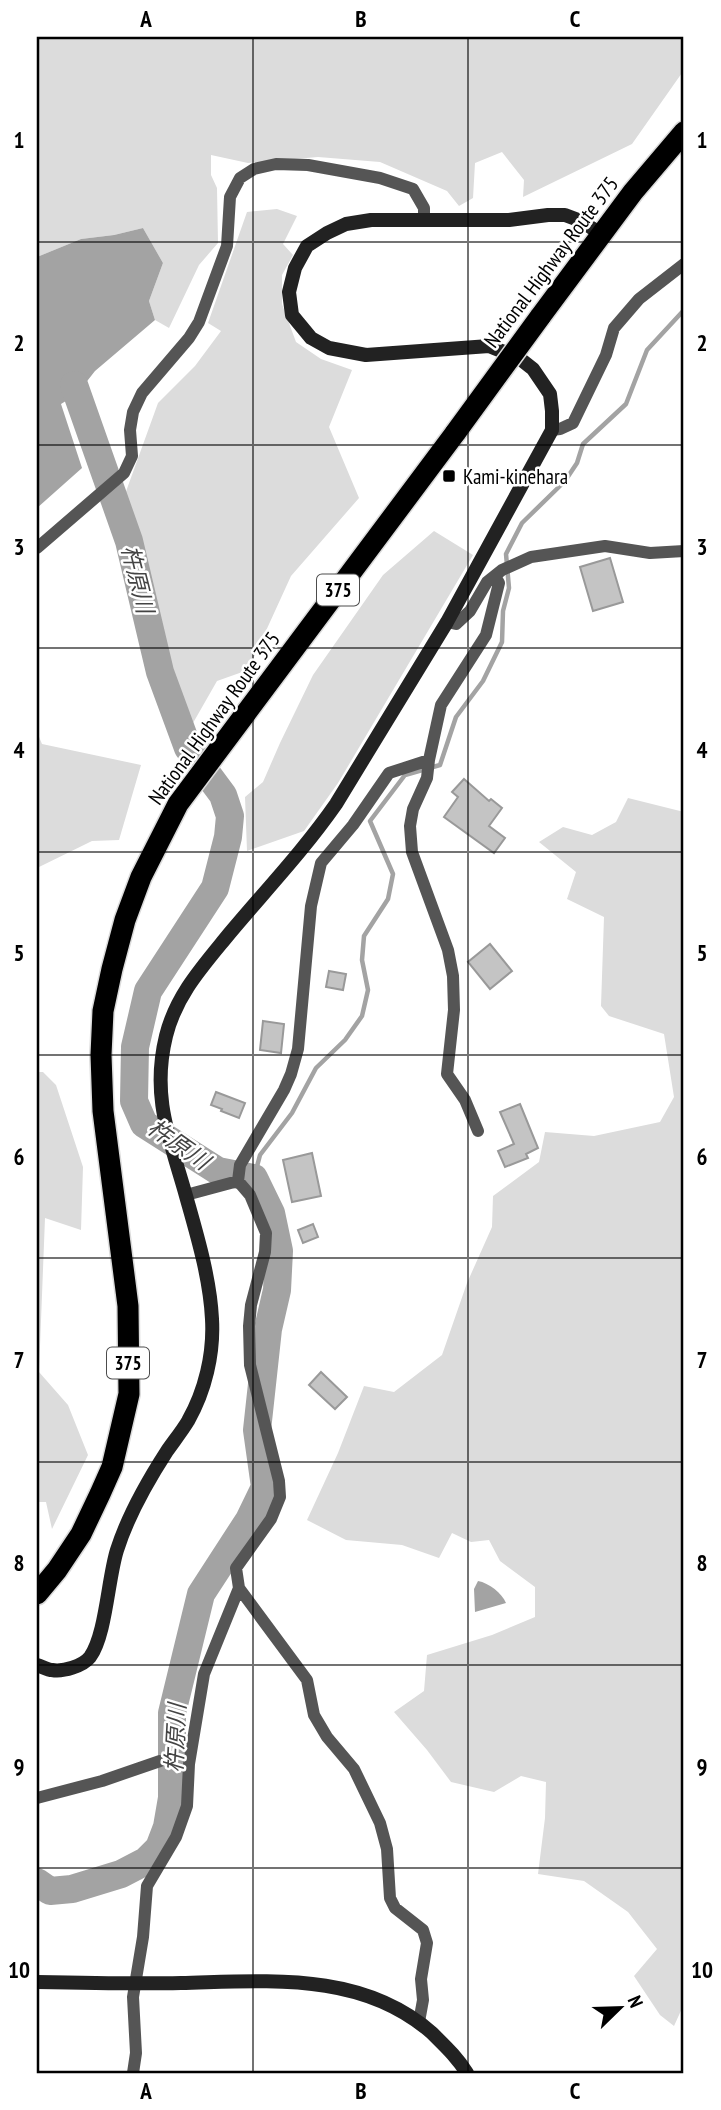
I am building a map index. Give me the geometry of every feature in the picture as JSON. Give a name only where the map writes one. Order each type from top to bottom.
[{"type":"highway","name":"National Highway Route 375","points":[[37,1594],[81,1534],[100,1494],[112,1467],[129,1394],[128,1306],[103,1111],[101,1055],[103,1011],[111,969],[137,888],[178,804],[601,234],[684,131]]},
{"type":"street","points":[[37,548],[124,473],[132,456],[130,430],[133,412],[142,393],[189,338],[199,322],[227,246],[230,197],[240,178],[254,169],[276,164],[308,165],[380,178],[413,189],[424,208],[425,220]]},
{"type":"street","points":[[37,1665],[52,1671],[72,1668],[89,1659],[98,1641],[117,1550],[146,1485],[188,1421],[202,1390],[211,1353],[210,1294],[161,1105],[161,1065],[173,1013],[190,982],[316,832],[336,804],[447,622],[552,430],[550,394],[533,369],[519,359],[489,346],[366,355],[329,348],[311,338],[292,315],[289,292],[295,268],[307,246],[327,233],[346,223],[371,220],[509,220],[565,215],[601,234]]},
{"type":"street","points":[[552,430],[573,423],[606,355],[614,328],[639,299],[684,264]]},
{"type":"street","points":[[447,622],[456,625],[470,611],[487,582],[498,573],[531,558],[605,546],[650,553],[684,551]]},
{"type":"street","points":[[478,1130],[465,1100],[447,1074],[454,1010],[453,976],[448,950],[412,852],[410,826],[413,809],[427,778],[441,705],[486,635],[499,583],[498,573]]},
{"type":"street","points":[[419,2022],[423,2000],[421,1979],[427,1943],[423,1930],[395,1909],[390,1898],[387,1849],[380,1823],[354,1769],[327,1737],[314,1714],[307,1680],[239,1588],[236,1567],[271,1519],[280,1497],[279,1481],[250,1366],[251,1305],[265,1252],[266,1233],[250,1195],[238,1181],[240,1165],[284,1090],[298,1049],[311,906],[321,863],[389,773],[429,760]]},
{"type":"street","points":[[186,1195],[238,1181]]},
{"type":"street","points":[[133,2073],[136,2053],[133,1997],[143,1937],[147,1886],[176,1837],[187,1805],[189,1764],[204,1674],[239,1588]]},
{"type":"street","points":[[37,1798],[102,1781],[160,1761]]},
{"type":"street","points":[[37,1982],[136,1984],[289,1981],[334,1986],[362,1993],[419,2022],[455,2054],[467,2073]]},
{"type":"shaded area","points":[[37,37],[684,37],[684,70],[632,144],[523,197],[524,180],[502,152],[475,163],[473,198],[459,206],[447,191],[380,162],[318,157],[248,163],[211,155],[211,175],[217,188],[218,243],[199,265],[169,328],[155,320],[149,301],[163,263],[143,228],[81,239],[37,257]]},
{"type":"shaded area","points":[[277,209],[297,216],[283,244],[293,255],[282,275],[282,304],[296,342],[321,359],[352,370],[329,427],[359,498],[291,576],[248,670],[217,681],[189,730],[167,664],[124,497],[158,403],[195,366],[221,331],[208,323],[247,212]]},
{"type":"shaded area","points":[[143,228],[163,263],[149,301],[155,320],[95,371],[77,394],[61,404],[82,468],[37,508],[37,257],[81,239]]},
{"type":"shaded area","points":[[434,531],[473,555],[338,783],[304,831],[247,851],[245,797],[263,782],[313,675],[383,575]]},
{"type":"shaded area","points":[[37,732],[42,744],[141,765],[119,840],[92,841],[37,868]]},
{"type":"shaded area","points":[[628,798],[684,812],[684,2004],[674,2026],[660,2015],[634,1976],[657,1949],[628,1912],[584,1881],[538,1874],[545,1818],[546,1782],[521,1776],[494,1792],[451,1782],[394,1712],[424,1691],[427,1655],[492,1635],[535,1617],[535,1587],[500,1561],[489,1540],[471,1542],[452,1533],[439,1558],[402,1545],[346,1540],[307,1520],[338,1453],[364,1386],[394,1392],[442,1355],[467,1283],[492,1227],[493,1196],[539,1162],[545,1132],[594,1136],[660,1122],[674,1097],[664,1034],[609,1016],[601,1006],[604,917],[567,899],[576,872],[539,842],[563,827],[592,835],[616,822]]},
{"type":"shaded area","points":[[37,1072],[43,1072],[56,1085],[83,1167],[81,1230],[45,1218],[39,1372],[68,1405],[88,1455],[52,1529],[46,1502],[37,1502]]},
{"type":"shaded area","points":[[478,1581],[495,1589],[506,1603],[475,1612],[474,1589]]},
{"type":"building","points":[[610,558],[623,602],[593,611],[580,567]]},
{"type":"building","points":[[464,779],[489,801],[491,799],[502,808],[489,826],[505,838],[494,853],[444,817],[458,797],[452,792]]},
{"type":"building","points":[[490,944],[512,971],[490,989],[468,962]]},
{"type":"building","points":[[329,971],[346,974],[343,990],[326,987]]},
{"type":"building","points":[[263,1021],[284,1024],[281,1053],[260,1050]]},
{"type":"building","points":[[216,1092],[245,1103],[239,1118],[211,1105]]},
{"type":"building","points":[[520,1104],[538,1148],[526,1154],[528,1158],[505,1167],[498,1151],[514,1144],[500,1112]]},
{"type":"building","points":[[312,1153],[321,1196],[292,1202],[283,1160]]},
{"type":"building","points":[[313,1224],[318,1237],[303,1243],[298,1230]]},
{"type":"building","points":[[321,1372],[347,1397],[335,1409],[309,1385]]},
{"type":"waterway","points":[[254,1178],[260,1155],[292,1113],[316,1068],[345,1040],[362,1016],[368,990],[362,960],[364,936],[388,899],[393,874],[370,821],[405,775],[440,765],[456,717],[483,681],[502,642],[503,611],[509,588],[506,554],[522,523],[565,481],[577,463],[583,444],[626,404],[647,350],[684,310]]},
{"type":"waterway","name":"杵原川","points":[[37,1882],[50,1891],[72,1889],[121,1874],[146,1861],[159,1848],[167,1827],[172,1798],[172,1713],[201,1594],[249,1520],[265,1487],[257,1430],[268,1329],[277,1290],[279,1251],[271,1213],[254,1178],[218,1171],[144,1124],[134,1101],[135,1047],[148,991],[215,888],[228,837],[230,816],[223,795],[188,748],[160,672],[129,541],[74,385]]},
{"type":"place","name":"Kami-kinehara","points":[[449,476]]}]
